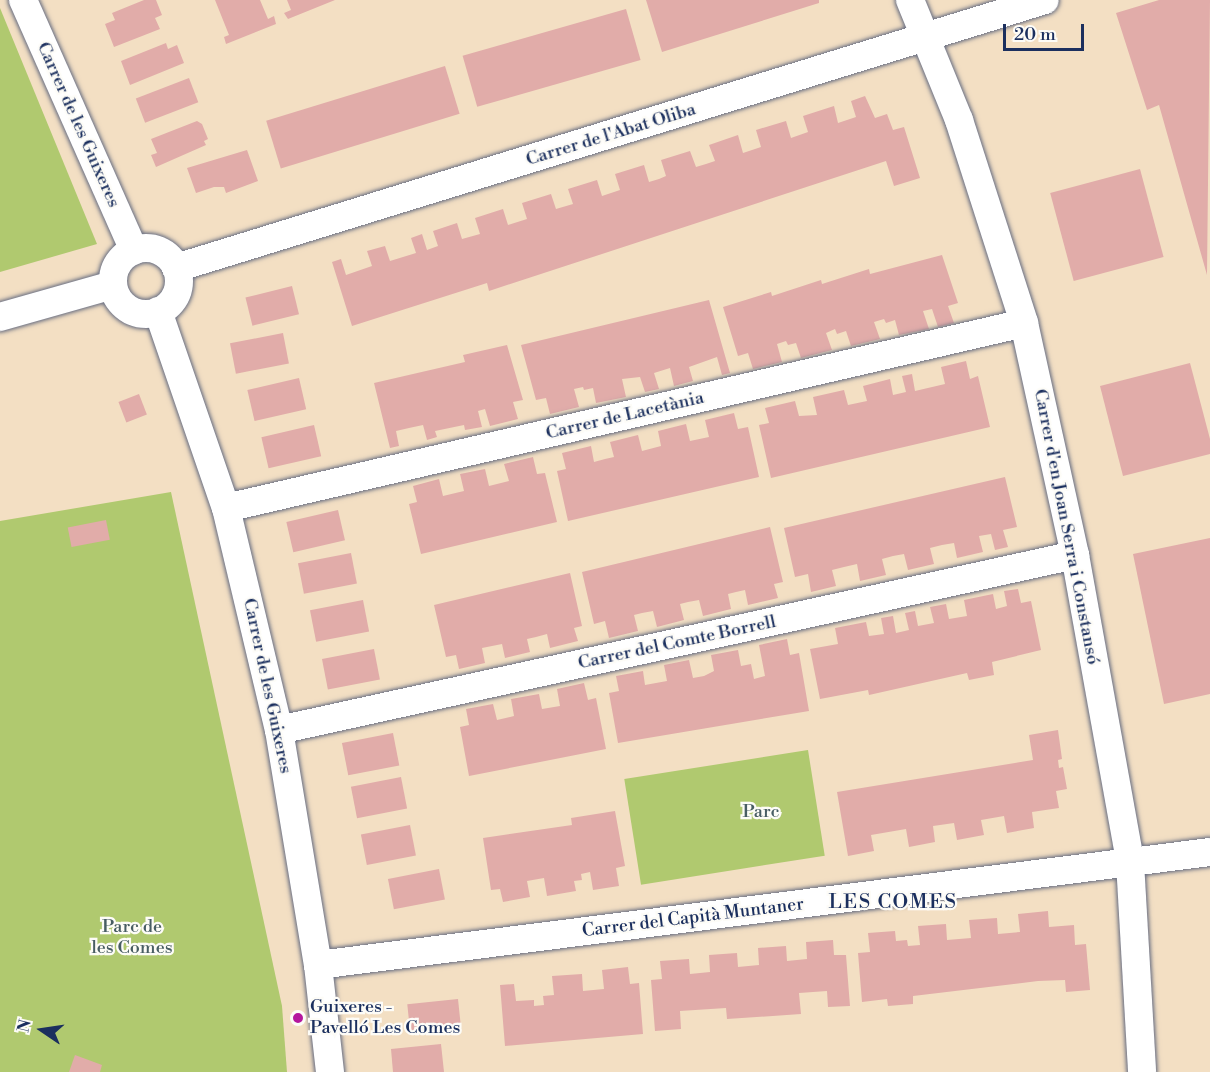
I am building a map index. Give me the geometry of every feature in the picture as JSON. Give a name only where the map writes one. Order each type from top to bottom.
[{"type":"street","name":"Carrer d'en Joan Serra i Constansó","points":[[910,0],[928,37],[959,120],[1024,323],[1075,555],[1130,862],[1142,1072]]},
{"type":"street","name":"Carrer de l'Abat Oliba","points":[[177,268],[1045,0]]},
{"type":"street","name":"Carrer de les Guixeres","points":[[31,2],[134,250]]},
{"type":"street","points":[[134,250],[161,251],[177,268],[175,295],[158,311],[147,314],[131,310],[117,296],[113,285],[118,262],[134,250]]},
{"type":"street","points":[[0,317],[113,285]]},
{"type":"street","name":"Carrer de les Guixeres","points":[[158,311],[226,508],[279,730],[318,965],[330,1072]]},
{"type":"street","name":"Carrer de Lacetània","points":[[226,508],[1024,323]]},
{"type":"street","name":"Carrer del Comte Borrell","points":[[279,730],[1075,555]]},
{"type":"street","name":"Carrer del Capità Muntaner","points":[[318,965],[1210,852]]},
{"type":"green space","points":[[0,8],[97,244],[0,272]]},
{"type":"green space","name":"Parc de les Comes","points":[[171,492],[282,1006],[287,1072],[0,1072],[0,521]]},
{"type":"green space","name":"Parc","points":[[808,750],[825,856],[641,885],[624,779]]},
{"type":"building","points":[[144,0],[156,0],[162,15],[155,18],[160,29],[114,47],[105,24],[115,20],[112,13]]},
{"type":"building","points":[[215,0],[260,0],[268,19],[274,16],[276,24],[226,44],[224,37],[229,35]]},
{"type":"building","points":[[287,0],[335,0],[288,19],[284,13],[291,10]]},
{"type":"building","points":[[646,0],[819,0],[819,3],[662,52]]},
{"type":"building","points":[[1159,0],[1210,0],[1207,275],[1159,105],[1147,110],[1116,13]]},
{"type":"building","points":[[626,9],[641,60],[477,107],[463,56]]},
{"type":"building","points":[[166,43],[168,49],[177,45],[184,63],[130,85],[121,61]]},
{"type":"building","points":[[445,66],[460,114],[281,168],[266,121]]},
{"type":"building","points":[[189,78],[198,102],[145,123],[136,98]]},
{"type":"building","points":[[865,96],[875,118],[887,114],[893,130],[904,127],[920,178],[894,186],[886,161],[489,291],[487,283],[352,326],[332,262],[341,259],[346,275],[372,266],[367,251],[385,246],[390,261],[416,253],[411,238],[422,234],[427,250],[438,246],[433,231],[457,223],[462,239],[480,234],[475,218],[503,209],[508,225],[527,219],[522,203],[551,194],[556,209],[573,204],[568,189],[597,180],[602,196],[620,190],[615,174],[644,165],[649,182],[659,179],[666,176],[661,160],[690,151],[696,167],[706,164],[715,161],[709,145],[738,135],[743,153],[761,147],[756,130],[786,121],[791,138],[808,132],[803,116],[834,106],[838,123],[856,117],[851,101]]},
{"type":"building","points":[[197,121],[202,124],[208,139],[204,141],[206,145],[156,167],[151,155],[157,153],[151,139]]},
{"type":"building","points":[[247,150],[258,181],[226,193],[224,187],[214,187],[196,193],[187,168]]},
{"type":"building","points":[[1140,169],[1164,257],[1074,281],[1050,193]]},
{"type":"building","points":[[942,255],[958,303],[948,306],[954,323],[938,327],[932,309],[923,311],[929,329],[899,335],[895,320],[886,323],[884,319],[874,322],[880,339],[851,346],[846,331],[837,334],[835,329],[826,333],[832,350],[801,358],[796,343],[788,345],[786,341],[777,344],[782,362],[753,369],[748,353],[738,356],[723,307],[771,292],[772,296],[821,280],[822,284],[869,269],[870,274]]},
{"type":"building","points":[[292,286],[299,314],[252,326],[245,298]]},
{"type":"building","points":[[709,300],[730,373],[722,375],[717,357],[689,367],[693,381],[674,386],[670,368],[654,373],[659,389],[645,392],[640,377],[622,379],[626,397],[596,403],[593,388],[574,389],[579,407],[550,414],[546,398],[536,400],[521,345]]},
{"type":"building","points":[[283,333],[289,363],[236,374],[230,343]]},
{"type":"building","points":[[507,345],[523,400],[513,402],[518,419],[490,426],[485,409],[478,411],[482,427],[465,430],[464,425],[435,431],[437,437],[427,440],[423,425],[409,428],[396,431],[399,446],[390,448],[374,383],[465,362],[463,355]]},
{"type":"building","points":[[966,361],[970,379],[978,376],[990,427],[771,478],[759,425],[769,423],[765,408],[795,401],[799,416],[817,415],[813,397],[844,390],[848,405],[867,401],[863,386],[890,379],[893,395],[906,392],[902,376],[912,374],[915,391],[945,384],[941,367]]},
{"type":"building","points":[[1190,363],[1210,439],[1210,454],[1123,476],[1100,386]]},
{"type":"building","points":[[299,378],[306,409],[255,421],[247,390]]},
{"type":"building","points":[[139,394],[147,415],[126,422],[118,402]]},
{"type":"building","points":[[734,413],[738,429],[748,427],[759,477],[568,521],[557,471],[566,469],[562,453],[591,446],[594,462],[614,457],[610,442],[638,435],[642,451],[661,446],[658,431],[686,424],[690,441],[709,437],[705,420]]},
{"type":"building","points":[[314,425],[321,456],[269,468],[261,437]]},
{"type":"building","points":[[533,457],[537,474],[545,473],[557,522],[421,554],[409,504],[417,502],[413,486],[439,479],[443,496],[464,491],[460,474],[485,469],[489,486],[509,481],[504,464]]},
{"type":"building","points":[[1005,477],[1017,527],[1003,530],[1008,547],[995,550],[991,534],[979,536],[983,552],[957,558],[954,543],[942,545],[930,548],[934,564],[908,570],[904,554],[893,556],[882,559],[886,575],[860,581],[857,564],[844,567],[832,570],[836,586],[811,592],[808,574],[795,577],[784,528]]},
{"type":"building","points":[[338,510],[345,540],[293,552],[286,522]]},
{"type":"building","points":[[106,520],[110,540],[72,547],[68,527]]},
{"type":"building","points":[[770,527],[783,582],[774,584],[778,598],[748,605],[745,590],[736,592],[728,594],[731,609],[703,616],[699,600],[688,602],[680,604],[684,620],[657,627],[653,611],[642,613],[634,615],[638,631],[609,638],[605,621],[594,624],[582,572]]},
{"type":"building","points":[[1210,538],[1210,694],[1164,704],[1133,554]]},
{"type":"building","points":[[351,553],[357,583],[304,594],[298,563]]},
{"type":"building","points":[[570,573],[582,626],[574,628],[578,641],[550,648],[547,634],[527,639],[530,652],[505,658],[502,644],[482,648],[485,663],[459,669],[456,655],[446,657],[434,605]]},
{"type":"building","points":[[1018,589],[1021,603],[1031,601],[1041,650],[992,662],[994,675],[969,680],[967,673],[869,695],[868,690],[820,699],[810,649],[838,644],[835,628],[866,622],[869,636],[884,634],[881,618],[893,616],[896,633],[909,630],[905,613],[915,611],[918,626],[934,623],[930,607],[946,604],[949,619],[967,616],[964,600],[993,594],[996,609],[1007,606],[1004,591]]},
{"type":"building","points":[[363,600],[369,631],[316,642],[310,610]]},
{"type":"building","points":[[787,639],[790,655],[799,653],[809,711],[618,743],[609,693],[619,691],[616,676],[643,671],[645,685],[667,681],[664,665],[689,660],[693,678],[704,676],[714,671],[711,655],[738,650],[741,666],[751,664],[754,679],[765,676],[759,645]]},
{"type":"building","points":[[374,649],[380,679],[328,690],[322,659]]},
{"type":"building","points":[[584,683],[588,700],[596,698],[606,749],[469,776],[460,727],[469,725],[466,709],[493,704],[497,720],[514,716],[511,699],[539,694],[542,709],[560,706],[557,689]]},
{"type":"building","points":[[1058,730],[1062,759],[1058,760],[1059,768],[1063,767],[1067,789],[1056,791],[1059,808],[1032,812],[1034,828],[1007,833],[1004,816],[981,820],[984,835],[957,840],[954,823],[933,826],[935,842],[909,847],[906,829],[871,835],[874,851],[848,856],[837,792],[1033,760],[1029,735]]},
{"type":"building","points":[[393,733],[399,765],[348,775],[342,743]]},
{"type":"building","points":[[401,777],[407,808],[357,818],[351,787]]},
{"type":"building","points":[[615,811],[625,866],[616,868],[619,886],[593,890],[590,872],[581,874],[582,880],[574,881],[576,891],[547,896],[544,878],[527,881],[530,897],[503,902],[500,889],[491,890],[483,838],[572,825],[571,818]]},
{"type":"building","points":[[410,825],[416,855],[367,865],[361,835]]},
{"type":"building","points":[[439,869],[445,899],[394,909],[388,879]]},
{"type":"building","points":[[1048,911],[1049,927],[1074,925],[1075,945],[1086,944],[1090,990],[1066,992],[1065,980],[1038,981],[913,996],[913,1004],[888,1006],[887,999],[862,1002],[858,953],[870,952],[868,933],[895,931],[896,941],[907,940],[908,946],[920,945],[918,926],[946,924],[947,940],[971,938],[969,920],[997,918],[998,934],[1020,932],[1018,914]]},
{"type":"building","points":[[833,940],[834,955],[846,955],[850,1006],[828,1007],[827,991],[799,993],[801,1014],[727,1019],[726,1008],[680,1011],[681,1029],[655,1031],[651,980],[662,979],[660,961],[689,959],[690,974],[710,972],[709,955],[737,953],[738,967],[759,965],[758,948],[786,946],[787,961],[807,959],[806,942]]},
{"type":"building","points":[[628,967],[630,984],[639,983],[643,1034],[505,1046],[500,985],[514,984],[516,1001],[534,1000],[534,1006],[544,1005],[543,996],[554,995],[552,976],[582,974],[583,991],[604,989],[602,970]]},
{"type":"building","points":[[458,999],[461,1029],[410,1034],[407,1004]]},
{"type":"building","points":[[441,1044],[444,1072],[393,1072],[391,1049]]},
{"type":"building","points":[[75,1055],[102,1065],[100,1072],[69,1072]]},
{"type":"place","name":"Guixeres - Pavelló Les Comes","points":[[298,1018]]},
{"type":"district","name":"LES COMES","points":[[893,902]]}]
